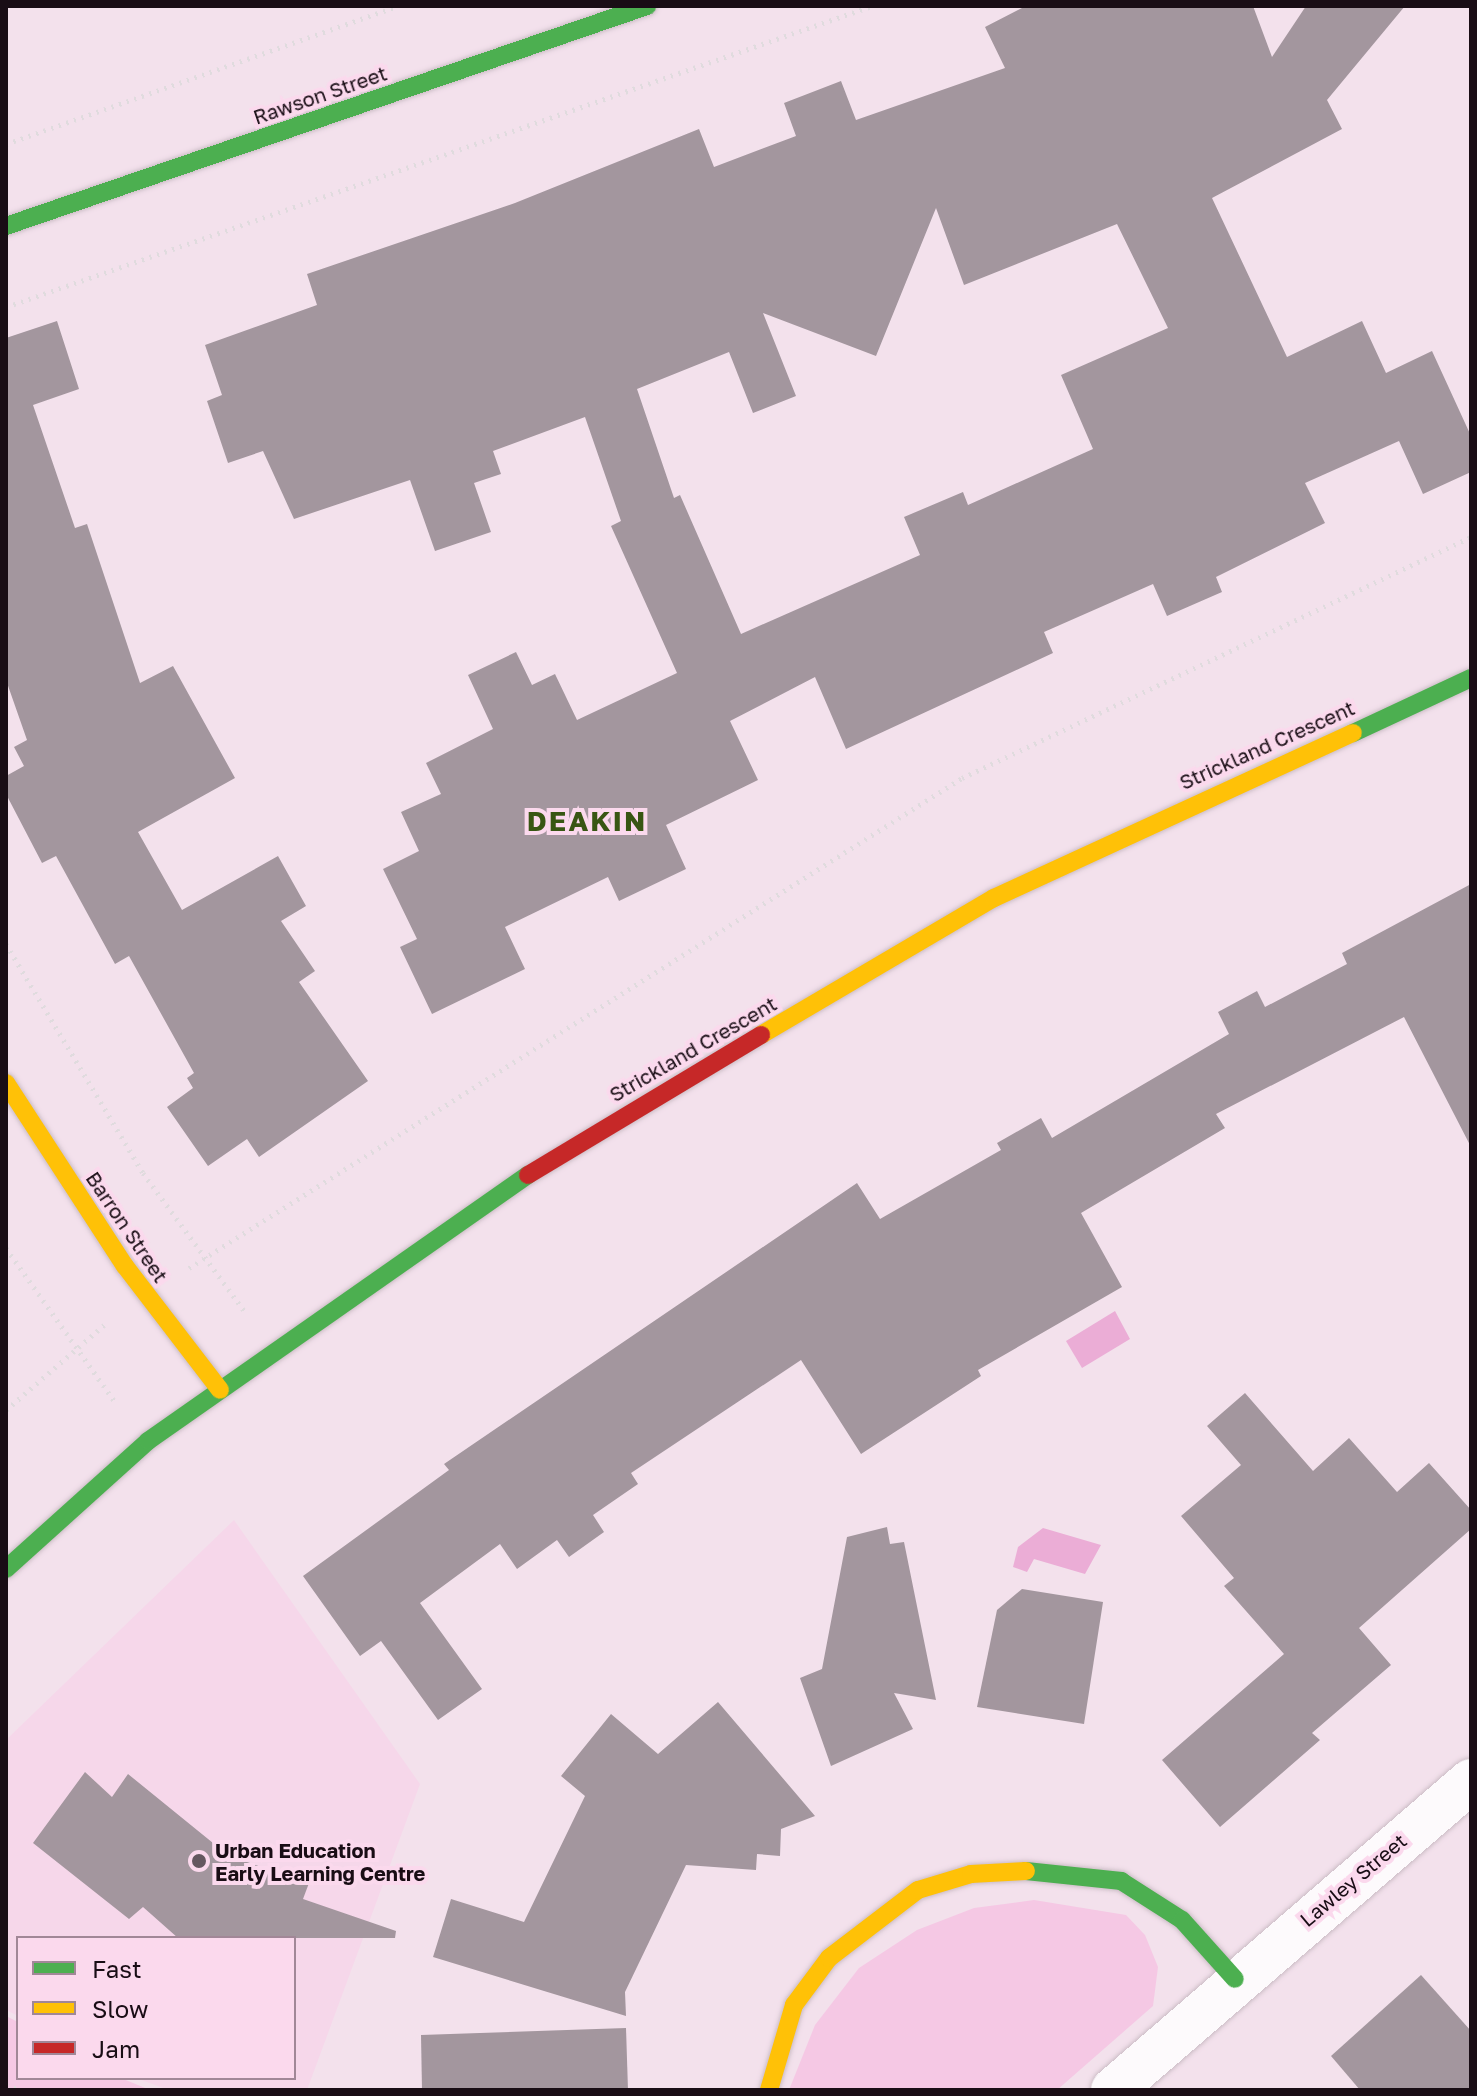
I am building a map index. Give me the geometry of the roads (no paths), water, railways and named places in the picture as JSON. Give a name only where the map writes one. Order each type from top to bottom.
[{"type":"street","name":"Rawson Street","points":[[6,226],[647,6]]},
{"type":"street","name":"Strickland Crescent","points":[[6,1569],[148,1441],[555,1156],[994,898],[1471,678]]},
{"type":"street","name":"Barron Street","points":[[6,1083],[147,1297],[220,1390]]},
{"type":"street","name":"Lawley Street","points":[[1113,2090],[1235,1979],[1471,1781]]},
{"type":"street","points":[[769,2090],[794,2005],[829,1958],[918,1890],[971,1874],[1048,1870],[1121,1881],[1182,1920],[1235,1979]]},
{"type":"place","name":"Urban Education Early Learning Centre","points":[[199,1861]]},
{"type":"district","name":"DEAKIN","points":[[587,821]]}]
